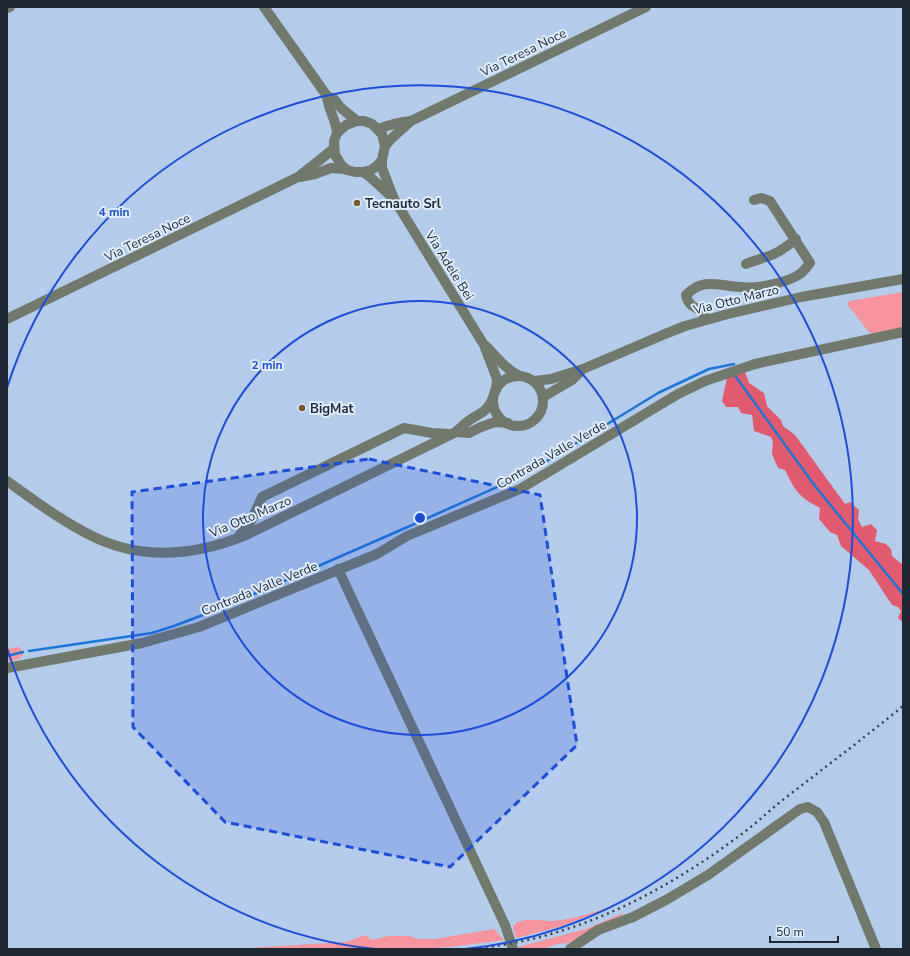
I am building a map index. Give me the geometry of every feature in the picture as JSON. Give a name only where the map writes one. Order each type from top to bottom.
[{"type":"street","points":[[264,7],[327,96],[334,100],[356,121]]},
{"type":"street","name":"Via Teresa Noce","points":[[385,146],[411,121],[646,7]]},
{"type":"street","points":[[327,96],[327,105],[336,121],[337,133],[334,141],[334,148],[338,161],[347,170],[363,172],[377,166],[382,160],[385,153],[382,134],[378,128],[372,124],[364,121],[356,121],[346,125],[337,133]]},
{"type":"street","name":"Via Teresa Noce","points":[[378,128],[399,122],[411,121]]},
{"type":"street","name":"Via Teresa Noce","points":[[7,319],[298,177],[334,148]]},
{"type":"street","name":"Via Adele Bei","points":[[382,160],[382,168],[394,199],[484,345]]},
{"type":"street","name":"Via Teresa Noce","points":[[298,177],[315,174],[331,168],[347,170]]},
{"type":"street","name":"Via Adele Bei","points":[[363,172],[394,199]]},
{"type":"street","points":[[706,320],[702,311],[691,305],[687,300],[686,296],[692,290],[706,284],[750,288],[782,282],[792,279],[810,263],[770,200],[761,198],[754,200]]},
{"type":"street","points":[[746,264],[785,248],[796,239]]},
{"type":"street","name":"Via Otto Marzo","points":[[534,381],[551,379],[583,369],[665,334],[706,320],[775,302],[903,279]]},
{"type":"street","name":"Contrada Valle Verde","points":[[7,668],[142,643],[199,627],[377,554],[408,536],[520,489],[678,394],[727,372],[743,367],[903,332]]},
{"type":"street","points":[[484,345],[513,373],[527,377],[534,381],[540,388],[543,396],[543,406],[537,418],[530,423],[514,426],[508,424],[496,413],[494,406],[497,379],[484,345]]},
{"type":"street","name":"Via Otto Marzo","points":[[543,396],[572,380],[583,369]]},
{"type":"street","points":[[495,394],[500,384],[506,379],[520,376]]},
{"type":"street","name":"Via Otto Marzo","points":[[7,481],[57,516],[96,538],[131,549],[152,552],[185,552],[216,546],[238,538],[454,433],[468,421],[481,414],[488,408],[495,394]]},
{"type":"street","name":"Via Otto Marzo","points":[[454,433],[469,433],[495,422],[508,424]]},
{"type":"street","points":[[238,538],[251,521],[262,498],[404,428],[432,433],[454,433]]},
{"type":"street","points":[[338,569],[505,925],[512,949]]},
{"type":"street","points":[[570,949],[598,930],[633,917],[666,900],[708,875],[800,809],[808,807],[817,812],[824,822],[876,949]]},
{"type":"highlighted area","points":[[369,459],[540,495],[577,745],[450,867],[225,822],[133,727],[132,492]]},
{"type":"shaded area","points":[[903,292],[903,329],[875,336],[868,331],[847,304],[849,301]]},
{"type":"shaded area","points":[[745,372],[749,383],[764,393],[767,406],[781,420],[783,426],[795,435],[845,504],[850,502],[859,510],[858,519],[862,527],[871,524],[877,530],[875,541],[886,544],[891,549],[892,556],[903,565],[903,622],[898,618],[901,611],[898,607],[892,605],[869,570],[841,546],[837,535],[830,532],[819,519],[820,508],[802,497],[798,493],[785,470],[778,468],[772,454],[773,442],[771,437],[754,431],[752,415],[741,413],[738,407],[726,407],[722,401],[727,378]]},
{"type":"shaded area","points":[[19,647],[23,652],[23,655],[19,659],[7,662],[7,649]]},
{"type":"shaded area","points":[[617,905],[559,927],[516,938],[513,927],[520,921],[551,921],[568,919]]},
{"type":"shaded area","points":[[623,913],[621,918],[568,943],[557,944],[543,949],[518,949],[518,947],[586,929]]},
{"type":"shaded area","points":[[494,929],[504,940],[450,947],[413,949],[229,949],[346,942],[365,935],[372,940],[388,936],[410,936],[417,939],[435,939]]},
{"type":"waterway","points":[[29,651],[152,633],[229,605],[524,475],[658,393],[709,369],[734,364]]},
{"type":"waterway","points":[[736,377],[815,486],[903,594]]},
{"type":"waterway","points":[[7,656],[23,652]]},
{"type":"railway","points":[[474,949],[518,942],[580,925],[609,913],[667,884],[721,849],[747,830],[779,803],[903,706]]},
{"type":"place","name":"Tecnauto Srl","points":[[357,203]]},
{"type":"place","name":"BigMat","points":[[302,408]]}]
